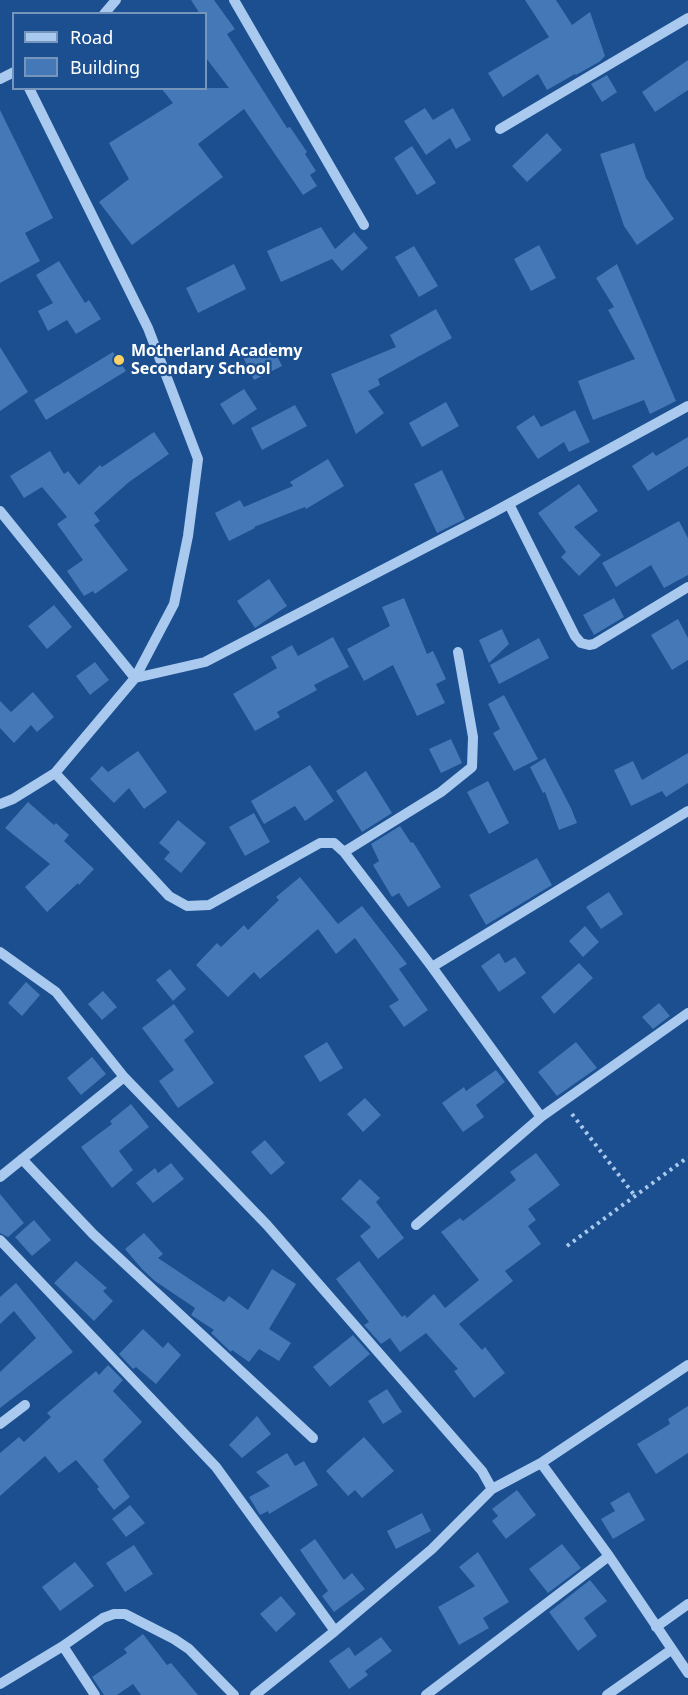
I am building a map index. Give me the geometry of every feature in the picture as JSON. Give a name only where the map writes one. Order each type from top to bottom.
[{"type":"street","points":[[106,12],[116,0]]},
{"type":"street","points":[[234,0],[364,225]]},
{"type":"street","points":[[500,129],[688,18]]},
{"type":"street","points":[[0,804],[14,799],[55,773],[135,678],[174,604],[189,536],[198,459],[148,328],[30,90]]},
{"type":"street","points":[[135,678],[205,662],[509,504],[688,406]]},
{"type":"street","points":[[509,504],[574,636],[581,643],[594,644],[688,587]]},
{"type":"street","points":[[0,511],[135,678]]},
{"type":"street","points":[[344,852],[441,792],[472,767],[473,737],[458,652]]},
{"type":"street","points":[[55,773],[169,896],[187,906],[209,905],[320,843],[334,843],[344,852],[432,967],[541,1117]]},
{"type":"street","points":[[432,967],[688,811]]},
{"type":"street","points":[[0,952],[56,992],[124,1077],[267,1225],[482,1471],[492,1489]]},
{"type":"street","points":[[416,1225],[541,1117],[688,1013]]},
{"type":"street","points":[[0,1177],[124,1077]]},
{"type":"street","points":[[22,1159],[93,1234],[313,1438]]},
{"type":"street","points":[[0,1240],[216,1467],[335,1632]]},
{"type":"street","points":[[255,1695],[335,1632],[432,1549],[492,1489],[541,1463],[688,1365]]},
{"type":"street","points":[[0,1424],[25,1404]]},
{"type":"street","points":[[541,1463],[609,1556],[688,1673]]},
{"type":"street","points":[[426,1695],[609,1556]]},
{"type":"street","points":[[656,1627],[688,1604]]},
{"type":"street","points":[[0,1684],[63,1646],[103,1618],[114,1614],[125,1614],[189,1649],[234,1695]]},
{"type":"street","points":[[63,1646],[95,1695]]},
{"type":"street","points":[[607,1695],[671,1650]]},
{"type":"path","points":[[562,1102],[635,1196]]},
{"type":"path","points":[[567,1246],[688,1157]]},
{"type":"building","points":[[191,0],[214,0],[235,29],[227,34],[287,128],[290,127],[307,152],[305,154],[316,171],[310,175],[317,186],[303,195],[244,109],[198,144],[223,177],[132,245],[99,202],[129,179],[109,143],[173,103],[163,90],[229,88],[207,59],[207,12],[199,12]]},
{"type":"building","points":[[525,0],[556,0],[572,25],[590,12],[605,56],[599,62],[547,90],[538,74],[503,97],[488,73],[549,37]]},
{"type":"building","points":[[688,60],[688,90],[655,112],[642,92]]},
{"type":"building","points":[[607,75],[617,92],[602,102],[591,84]]},
{"type":"building","points":[[425,108],[433,120],[453,108],[471,140],[456,149],[450,138],[426,155],[404,121]]},
{"type":"building","points":[[0,110],[53,218],[25,233],[40,261],[0,283]]},
{"type":"building","points":[[547,133],[562,150],[527,182],[512,166]]},
{"type":"building","points":[[634,143],[646,178],[674,219],[637,245],[624,226],[600,154]]},
{"type":"building","points":[[412,146],[436,183],[417,195],[394,158]]},
{"type":"building","points":[[321,227],[335,249],[354,232],[368,248],[342,271],[332,259],[281,282],[267,251]]},
{"type":"building","points":[[539,245],[556,278],[531,291],[514,259]]},
{"type":"building","points":[[414,246],[438,286],[419,297],[395,257]]},
{"type":"building","points":[[59,261],[85,303],[89,300],[101,319],[76,334],[67,320],[48,331],[38,311],[53,303],[36,275]]},
{"type":"building","points":[[234,264],[246,289],[198,313],[186,288]]},
{"type":"building","points":[[617,264],[676,401],[650,414],[644,400],[593,420],[578,381],[635,359],[608,310],[614,307],[596,278]]},
{"type":"building","points":[[436,309],[452,338],[378,379],[380,385],[368,391],[384,413],[356,434],[331,374],[396,347],[390,335]]},
{"type":"building","points":[[270,342],[282,366],[254,380],[242,355]]},
{"type":"building","points":[[0,347],[28,392],[0,411]]},
{"type":"building","points":[[113,352],[126,371],[46,420],[34,400]]},
{"type":"building","points":[[244,389],[257,409],[233,425],[220,404]]},
{"type":"building","points":[[446,402],[459,426],[422,447],[409,423]]},
{"type":"building","points":[[295,405],[307,426],[262,450],[251,428]]},
{"type":"building","points":[[575,410],[590,442],[569,452],[564,442],[538,459],[516,427],[534,415],[541,427]]},
{"type":"building","points":[[154,432],[169,454],[129,482],[94,513],[100,521],[94,525],[128,570],[95,594],[93,591],[84,596],[67,571],[83,560],[57,524],[67,517],[42,487],[24,498],[10,476],[50,451],[64,474],[68,471],[79,485],[100,465],[102,467]]},
{"type":"building","points":[[688,437],[688,466],[648,491],[632,466],[653,452],[656,456]]},
{"type":"building","points":[[328,459],[344,486],[306,509],[305,507],[254,527],[229,541],[215,513],[240,500],[244,507],[293,486],[290,482]]},
{"type":"building","points":[[442,470],[465,519],[437,533],[414,484]]},
{"type":"building","points":[[579,484],[598,511],[574,527],[601,555],[579,576],[561,557],[566,552],[538,513]]},
{"type":"building","points":[[679,521],[688,538],[688,575],[664,588],[651,565],[616,587],[602,563]]},
{"type":"building","points":[[269,579],[287,606],[255,628],[237,601]]},
{"type":"building","points":[[404,598],[427,654],[433,651],[446,679],[436,684],[445,703],[417,716],[393,665],[364,681],[347,649],[390,626],[382,607]]},
{"type":"building","points":[[614,598],[624,617],[594,635],[583,615]]},
{"type":"building","points":[[54,605],[72,627],[47,649],[28,626]]},
{"type":"building","points":[[678,619],[688,638],[688,660],[672,670],[651,635]]},
{"type":"building","points":[[502,629],[509,644],[489,663],[479,640]]},
{"type":"building","points":[[333,637],[349,667],[314,685],[317,690],[277,712],[280,717],[255,731],[233,694],[277,668],[271,657],[292,645],[298,656]]},
{"type":"building","points":[[539,638],[549,658],[499,684],[490,665]]},
{"type":"building","points":[[95,662],[109,680],[90,695],[76,676]]},
{"type":"building","points":[[33,692],[54,717],[37,732],[31,725],[14,743],[0,728],[0,701],[11,712]]},
{"type":"building","points":[[504,695],[538,759],[514,771],[493,733],[500,729],[488,704]]},
{"type":"building","points":[[451,739],[462,763],[441,773],[429,749]]},
{"type":"building","points":[[138,751],[167,792],[144,809],[129,788],[114,803],[90,779],[102,766],[108,772]]},
{"type":"building","points":[[688,753],[688,783],[666,797],[662,791],[631,806],[614,770],[633,761],[642,780]]},
{"type":"building","points":[[545,758],[577,823],[559,830],[545,792],[543,793],[530,767]]},
{"type":"building","points":[[310,765],[334,801],[305,821],[295,806],[264,824],[251,801]]},
{"type":"building","points":[[366,771],[392,813],[362,832],[336,791]]},
{"type":"building","points":[[488,781],[509,823],[489,834],[467,792]]},
{"type":"building","points":[[28,802],[69,835],[64,841],[94,869],[47,912],[25,887],[50,864],[5,828]]},
{"type":"building","points":[[254,813],[270,842],[245,856],[229,827]]},
{"type":"building","points":[[178,820],[206,843],[181,873],[164,859],[170,852],[159,843]]},
{"type":"building","points":[[400,826],[411,843],[413,842],[441,887],[408,907],[399,893],[392,897],[373,865],[379,861],[371,844]]},
{"type":"building","points":[[537,858],[552,885],[486,925],[469,895]]},
{"type":"building","points":[[300,877],[338,924],[362,906],[407,964],[399,969],[428,1010],[404,1027],[389,1006],[399,1000],[355,938],[336,954],[318,929],[260,979],[254,972],[228,997],[196,965],[217,943],[221,947],[244,925],[248,930],[279,900],[276,897]]},
{"type":"building","points":[[609,892],[623,914],[601,929],[586,907]]},
{"type":"building","points":[[585,926],[599,942],[583,957],[569,941]]},
{"type":"building","points":[[499,953],[505,963],[515,957],[526,973],[499,992],[481,966]]},
{"type":"building","points":[[579,963],[593,978],[554,1014],[541,997]]},
{"type":"building","points":[[170,969],[186,989],[173,1001],[156,980]]},
{"type":"building","points":[[26,982],[40,995],[22,1016],[8,1003]]},
{"type":"building","points":[[103,991],[117,1007],[102,1020],[88,1004]]},
{"type":"building","points":[[659,1003],[670,1016],[653,1029],[642,1017]]},
{"type":"building","points":[[174,1004],[194,1032],[184,1040],[214,1083],[178,1108],[159,1081],[174,1070],[142,1028]]},
{"type":"building","points":[[327,1042],[343,1068],[320,1082],[304,1056]]},
{"type":"building","points":[[576,1042],[597,1068],[557,1096],[538,1072]]},
{"type":"building","points":[[92,1057],[106,1074],[81,1095],[67,1078]]},
{"type":"building","points":[[496,1070],[505,1082],[476,1105],[484,1117],[463,1132],[442,1103],[464,1087],[466,1091]]},
{"type":"building","points":[[365,1098],[381,1115],[363,1132],[347,1114]]},
{"type":"building","points":[[131,1104],[149,1127],[119,1151],[133,1170],[112,1188],[81,1147],[112,1124],[110,1121]]},
{"type":"building","points":[[265,1140],[285,1163],[271,1175],[251,1152]]},
{"type":"building","points":[[536,1153],[560,1185],[528,1209],[536,1220],[528,1226],[541,1244],[505,1271],[513,1281],[459,1324],[482,1350],[485,1347],[505,1373],[474,1398],[454,1371],[458,1369],[426,1333],[400,1352],[390,1338],[381,1344],[364,1325],[369,1322],[336,1279],[359,1261],[402,1317],[405,1315],[407,1318],[434,1294],[445,1308],[479,1280],[441,1232],[460,1218],[463,1221],[516,1180],[510,1172]]},
{"type":"building","points":[[171,1163],[184,1179],[153,1203],[136,1183],[155,1168],[158,1173]]},
{"type":"building","points":[[360,1179],[380,1198],[376,1202],[404,1238],[378,1259],[360,1236],[371,1227],[341,1199]]},
{"type":"building","points":[[0,1194],[24,1223],[8,1237],[0,1233]]},
{"type":"building","points":[[34,1220],[51,1240],[32,1256],[15,1237]]},
{"type":"building","points":[[144,1233],[163,1254],[158,1258],[224,1302],[229,1296],[248,1310],[272,1269],[296,1284],[269,1329],[291,1343],[279,1361],[259,1349],[249,1362],[232,1350],[231,1352],[211,1333],[214,1330],[191,1315],[195,1308],[155,1281],[142,1269],[125,1249]]},
{"type":"building","points":[[76,1261],[107,1288],[103,1291],[113,1301],[94,1321],[54,1283]]},
{"type":"building","points":[[16,1283],[73,1352],[0,1408],[0,1372],[36,1338],[14,1311],[0,1324],[0,1297]]},
{"type":"building","points":[[143,1329],[163,1348],[168,1342],[181,1355],[156,1384],[136,1367],[133,1369],[119,1354]]},
{"type":"building","points":[[353,1335],[370,1354],[330,1387],[313,1367]]},
{"type":"building","points":[[108,1365],[123,1380],[113,1391],[142,1422],[103,1460],[130,1497],[114,1510],[97,1489],[99,1487],[76,1460],[59,1473],[45,1456],[0,1496],[0,1453],[19,1437],[24,1442],[51,1417],[47,1413],[96,1371],[99,1375]]},
{"type":"building","points":[[387,1389],[402,1412],[383,1424],[368,1401]]},
{"type":"building","points":[[688,1406],[688,1453],[656,1474],[637,1444],[670,1424],[668,1419]]},
{"type":"building","points":[[257,1416],[271,1434],[242,1458],[229,1445]]},
{"type":"building","points":[[364,1437],[394,1471],[362,1498],[355,1490],[348,1496],[326,1471]]},
{"type":"building","points":[[287,1453],[295,1466],[304,1461],[318,1485],[269,1514],[268,1511],[260,1515],[249,1497],[270,1486],[256,1472]]},
{"type":"building","points":[[517,1490],[536,1515],[506,1539],[492,1521],[498,1516],[492,1509]]},
{"type":"building","points":[[629,1492],[645,1520],[613,1539],[601,1519],[615,1511],[610,1503]]},
{"type":"building","points":[[130,1505],[145,1523],[126,1537],[112,1519]]},
{"type":"building","points":[[422,1513],[431,1531],[396,1549],[387,1531]]},
{"type":"building","points":[[315,1539],[344,1580],[352,1573],[365,1589],[334,1612],[322,1596],[328,1591],[300,1550]]},
{"type":"building","points":[[562,1544],[581,1568],[548,1593],[529,1569]]},
{"type":"building","points":[[134,1545],[153,1574],[125,1592],[106,1563]]},
{"type":"building","points":[[478,1552],[509,1602],[483,1618],[489,1628],[459,1645],[438,1607],[475,1586],[459,1567]]},
{"type":"building","points":[[75,1562],[94,1586],[60,1611],[42,1587]]},
{"type":"building","points":[[590,1580],[607,1601],[584,1618],[597,1636],[578,1651],[549,1612]]},
{"type":"building","points":[[281,1596],[296,1614],[276,1632],[260,1614]]},
{"type":"building","points":[[143,1634],[167,1665],[171,1663],[198,1695],[141,1695],[133,1684],[117,1695],[104,1695],[92,1677],[127,1653],[124,1649]]},
{"type":"building","points":[[381,1637],[392,1651],[365,1671],[368,1675],[349,1689],[329,1661],[349,1647],[355,1656]]},
{"type":"place","name":"Motherland Academy Secondary School","points":[[119,360]]}]
